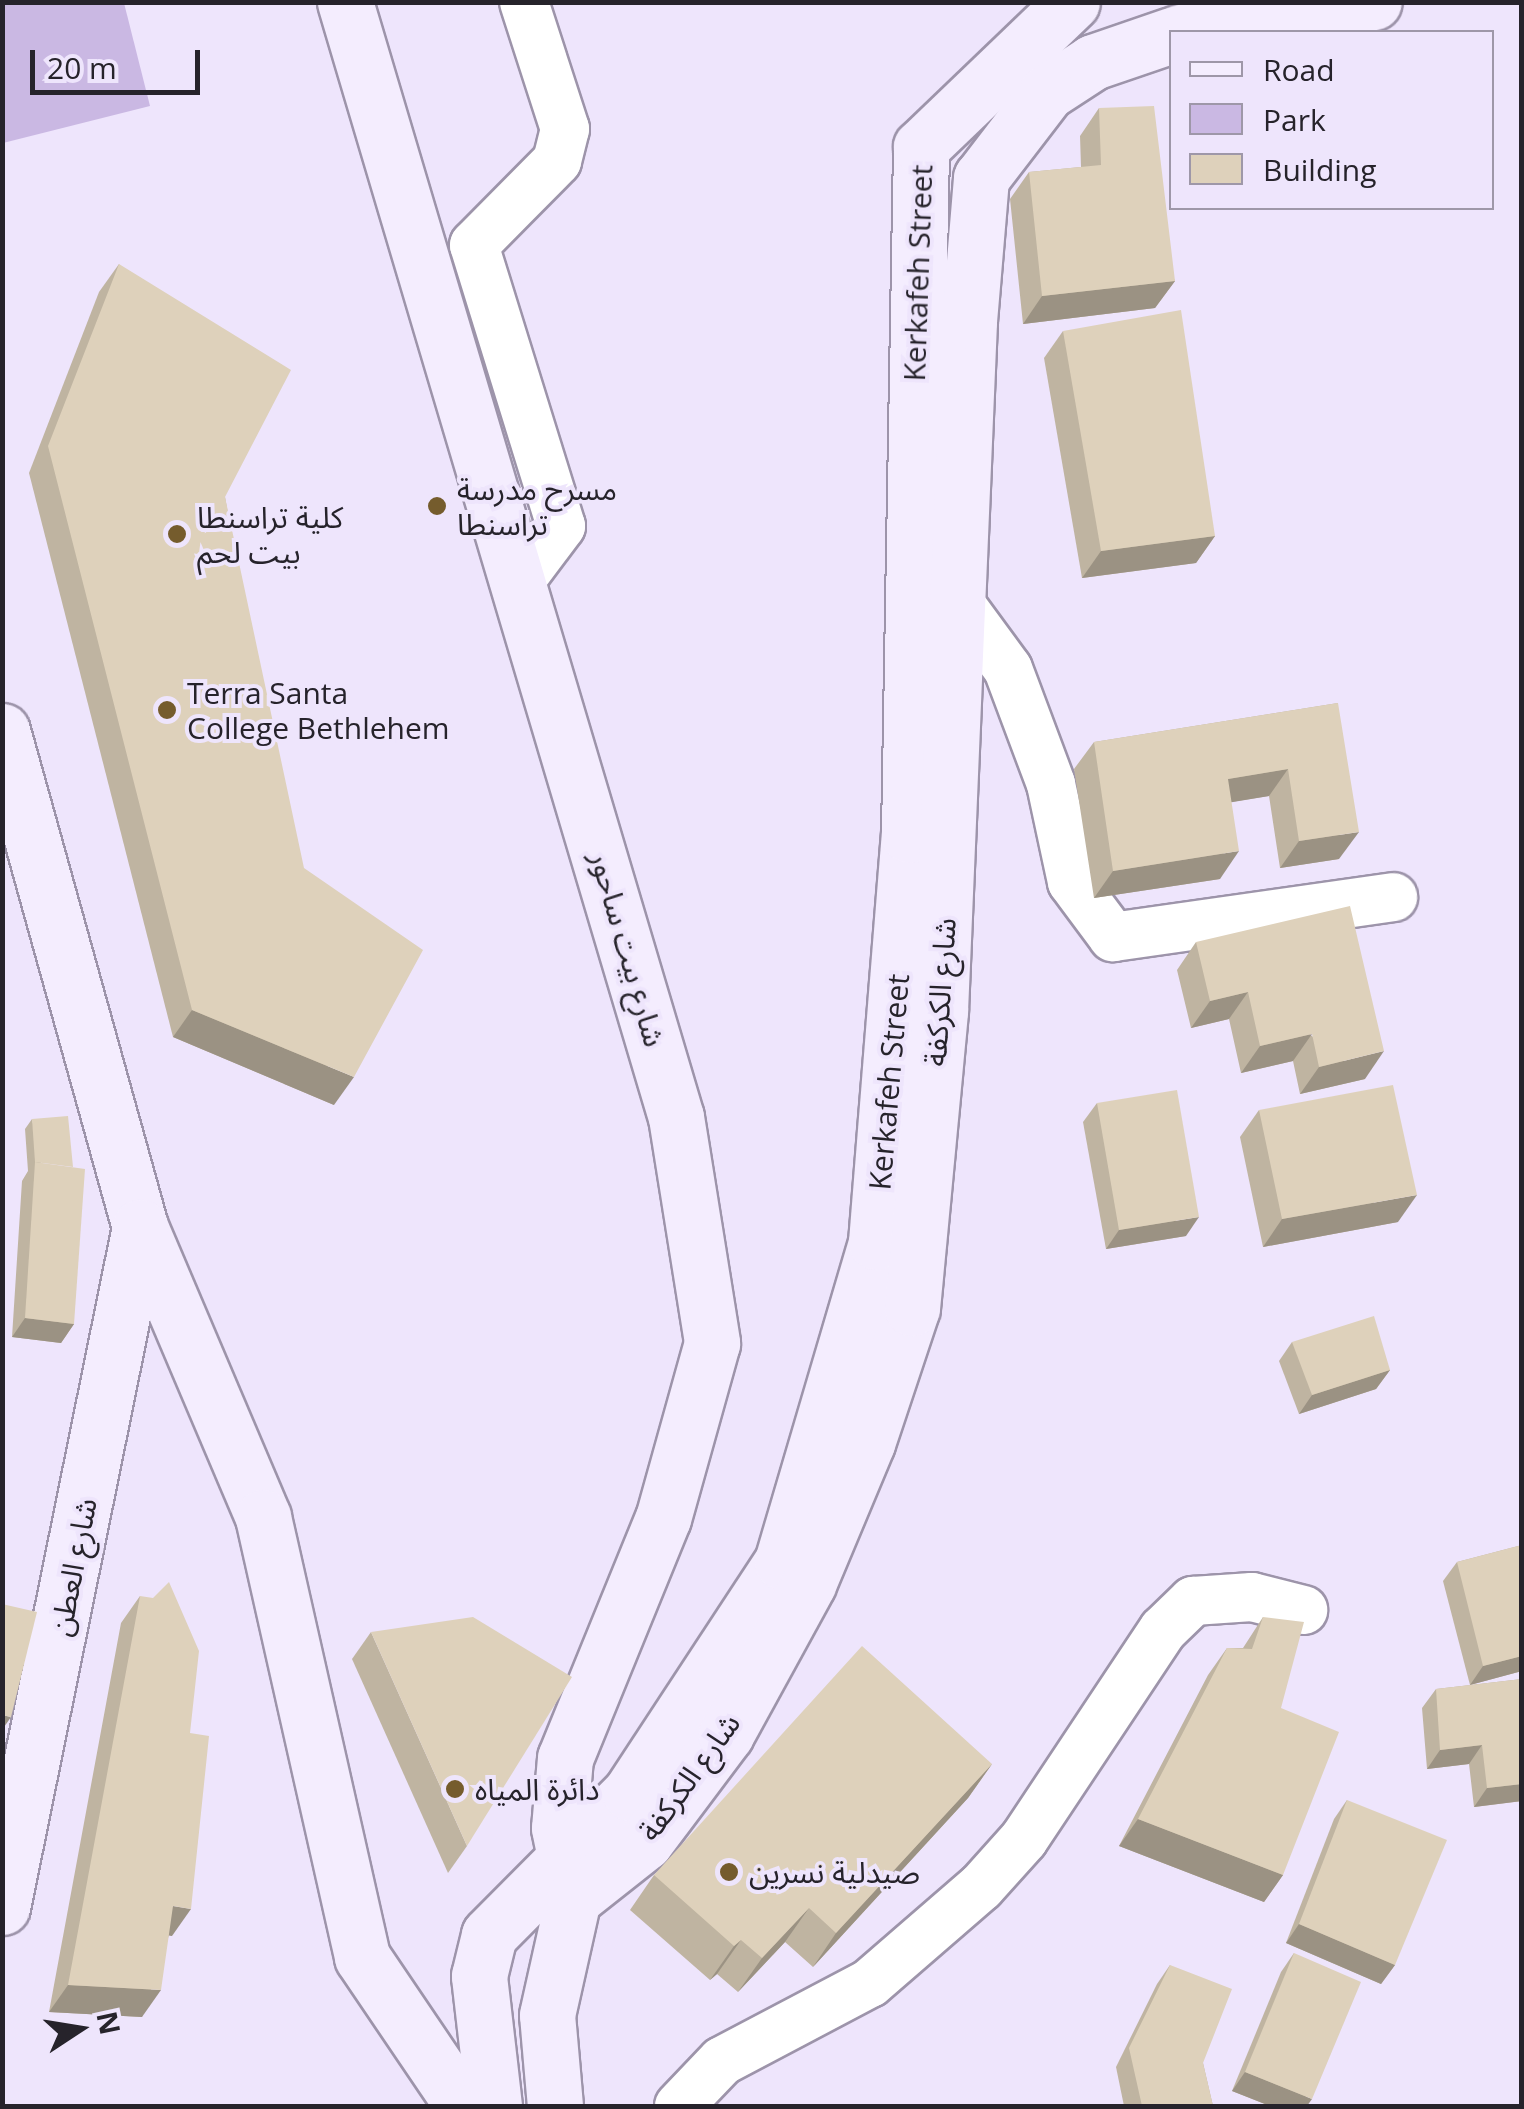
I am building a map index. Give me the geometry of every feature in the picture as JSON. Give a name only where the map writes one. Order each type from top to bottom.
[{"type":"street","name":"شارع بيت ساحور","points":[[345,2],[676,1117],[712,1343],[662,1518],[565,1758],[559,1828],[566,1901],[547,2015],[555,2106]]},
{"type":"street","points":[[519,582],[561,526],[474,245],[557,161],[565,129],[524,2]]},
{"type":"street","name":"Kerkafeh Street","points":[[936,601],[921,147],[1072,2]]},
{"type":"street","name":"شارع الكركفة","points":[[1181,25],[1374,2]]},
{"type":"street","name":"شارع الكركفة","points":[[566,1901],[645,1842],[726,1734],[808,1584],[866,1443],[912,1308],[940,1011],[936,601],[969,321],[981,178],[1047,92],[1094,62],[1169,30]]},
{"type":"street","points":[[936,601],[1008,668],[1051,784],[1072,882],[1113,937],[1394,897]]},
{"type":"street","points":[[2,731],[140,1227],[263,1517],[362,1956],[463,2106]]},
{"type":"street","name":"شارع العطن","points":[[2,1907],[140,1227]]},
{"type":"street","points":[[680,2106],[722,2061],[870,1983],[981,1886],[1024,1839],[1163,1630],[1193,1601],[1252,1597],[1303,1610]]},
{"type":"street","points":[[362,1956],[429,1996],[498,2007],[527,1989],[566,1901]]},
{"type":"street","points":[[494,2106],[480,1976],[489,1935],[566,1901]]},
{"type":"green space","points":[[3,2],[124,3],[150,106],[3,143]]},
{"type":"building","points":[[1154,106],[1175,281],[1042,296],[1029,172],[1101,165],[1099,108]]},
{"type":"building","name":"Terra Santa College Bethlehem","points":[[119,264],[291,370],[225,497],[304,868],[423,950],[354,1077],[192,1010],[48,446]]},
{"type":"building","points":[[1181,310],[1215,536],[1101,551],[1063,331]]},
{"type":"building","points":[[1338,703],[1359,832],[1299,841],[1288,769],[1228,779],[1239,851],[1113,871],[1094,742]]},
{"type":"building","points":[[1350,906],[1384,1051],[1319,1067],[1312,1034],[1260,1046],[1248,992],[1210,1001],[1196,942]]},
{"type":"building","points":[[1393,1085],[1417,1195],[1282,1219],[1259,1110]]},
{"type":"building","points":[[1177,1090],[1199,1217],[1119,1230],[1097,1103]]},
{"type":"building","points":[[68,1116],[73,1167],[35,1162],[32,1119]]},
{"type":"building","points":[[35,1162],[85,1169],[74,1324],[25,1318]]},
{"type":"building","points":[[1374,1316],[1390,1370],[1312,1395],[1292,1342]]},
{"type":"building","points":[[1522,1545],[1522,1656],[1483,1666],[1457,1562]]},
{"type":"building","points":[[169,1582],[199,1651],[190,1733],[209,1736],[191,1909],[173,1906],[161,1990],[68,1985],[140,1596],[153,1598]]},
{"type":"building","points":[[2,1604],[37,1612],[11,1717],[2,1715]]},
{"type":"building","name":"دائرة المياه","points":[[473,1617],[572,1677],[467,1846],[371,1632]]},
{"type":"building","points":[[1263,1617],[1304,1622],[1281,1708],[1339,1732],[1283,1875],[1138,1819],[1227,1648],[1252,1649]]},
{"type":"building","points":[[862,1646],[992,1764],[836,1933],[809,1908],[762,1958],[741,1940],[734,1946],[654,1875]]},
{"type":"building","points":[[1522,1679],[1522,1784],[1487,1788],[1482,1745],[1440,1750],[1436,1689]]},
{"type":"building","points":[[1347,1800],[1447,1840],[1395,1965],[1299,1924]]},
{"type":"building","points":[[1294,1953],[1361,1982],[1312,2099],[1245,2072]]},
{"type":"building","points":[[1170,1965],[1232,1989],[1203,2063],[1213,2106],[1142,2106],[1129,2048]]},
{"type":"place","name":"مسرح مدرسة تراسنطا","points":[[437,506]]},
{"type":"place","name":"كلية تراسنطا بيت لحم","points":[[177,534]]},
{"type":"place","name":"Terra Santa College Bethlehem","points":[[167,710]]},
{"type":"place","name":"دائرة المياه","points":[[455,1789]]},
{"type":"place","name":"صيدلية نسرين","points":[[729,1872]]}]
